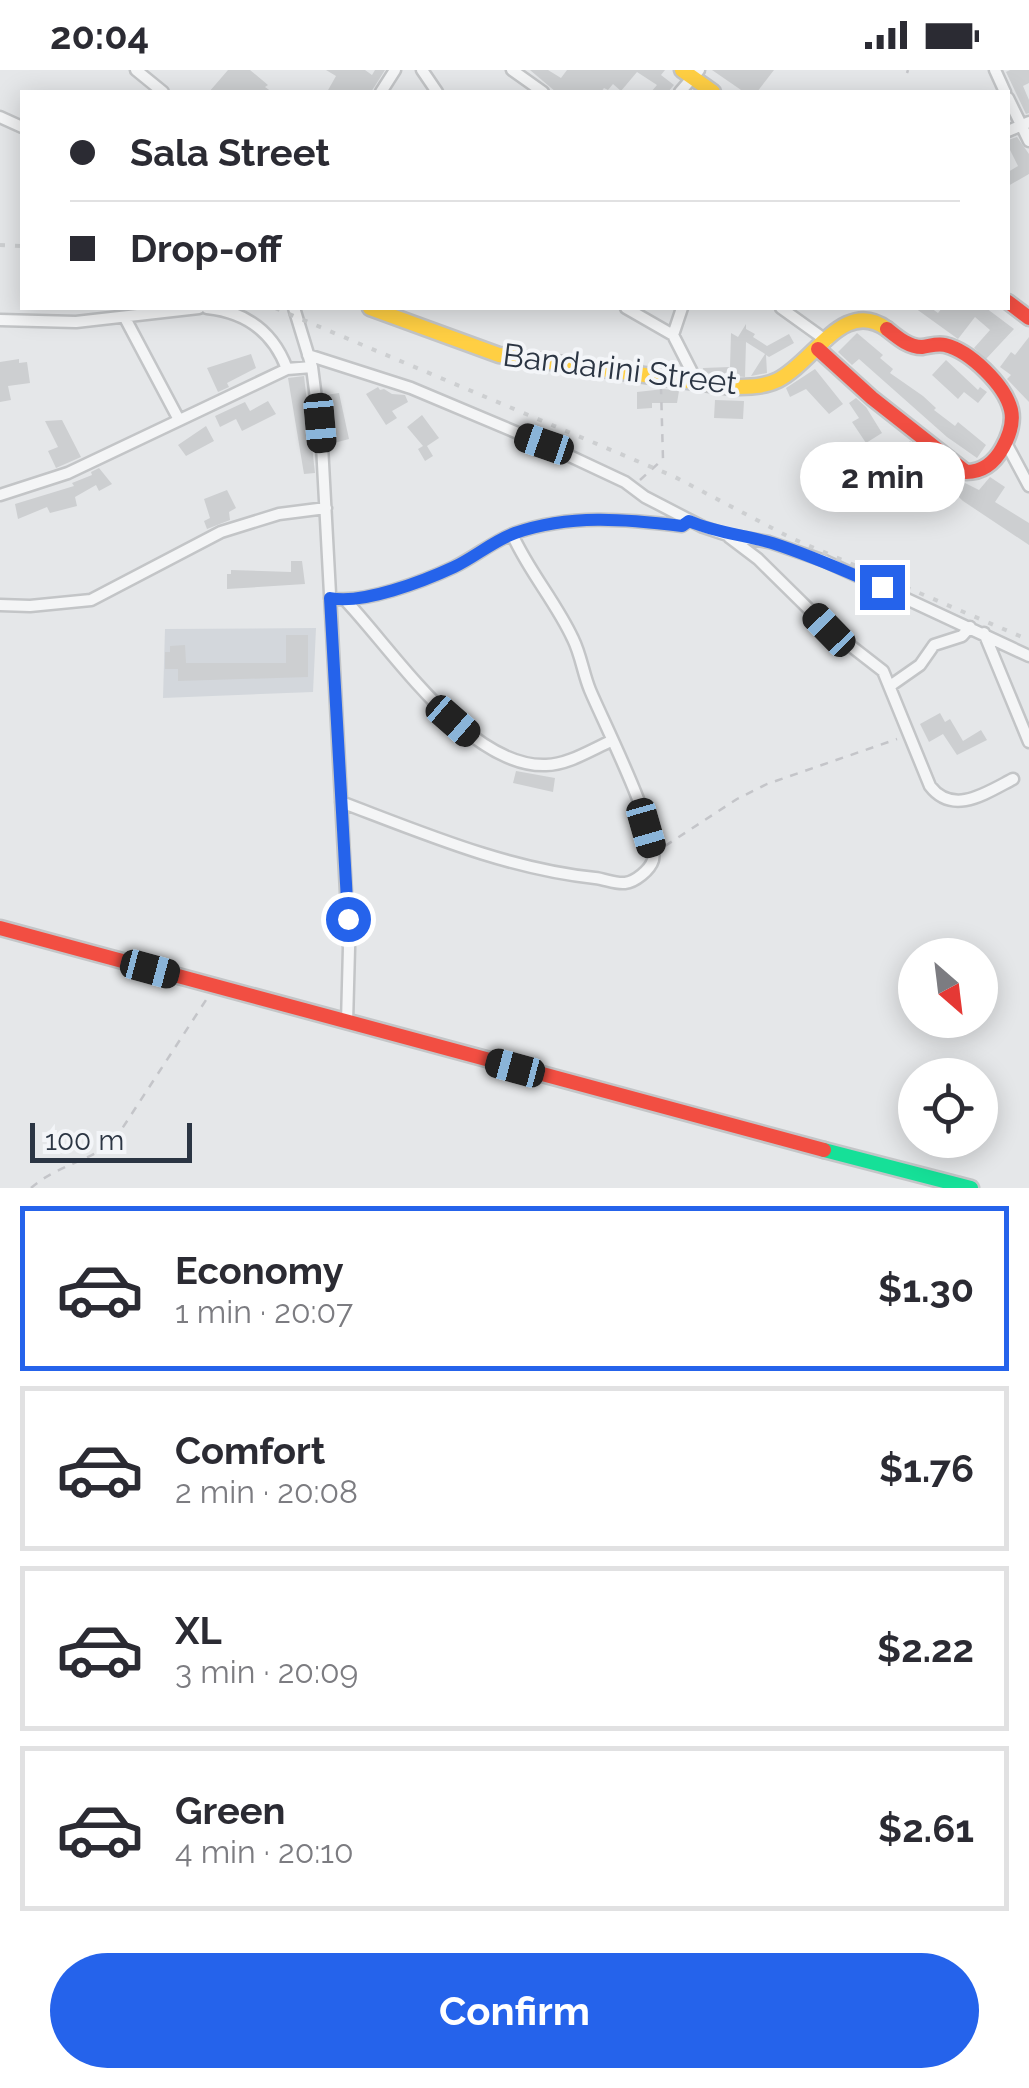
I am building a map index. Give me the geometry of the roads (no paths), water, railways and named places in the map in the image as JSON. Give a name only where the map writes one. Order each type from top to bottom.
[{"type":"main road","points":[[691,72],[711,90]]},
{"type":"main road","name":"Bandarini Street","points":[[375,310],[498,355],[729,388],[772,383],[791,373],[854,318],[865,316],[916,347],[944,345],[980,368],[1010,404],[1012,418],[1006,443]]},
{"type":"main road","points":[[822,345],[872,398],[966,472],[983,469],[1006,443]]},
{"type":"main road","points":[[0,928],[971,1188]]},
{"type":"street","points":[[136,70],[161,90]]},
{"type":"street","points":[[512,70],[540,90]]},
{"type":"street","points":[[1010,101],[1029,141]]},
{"type":"street","points":[[0,320],[76,322],[184,310]]},
{"type":"street","points":[[217,310],[252,321],[276,346],[287,368]]},
{"type":"street","points":[[295,310],[310,361],[319,416],[326,508],[349,948],[347,1023]]},
{"type":"street","points":[[630,310],[674,335],[697,382]]},
{"type":"street","points":[[674,335],[681,310]]},
{"type":"street","points":[[783,310],[822,345]]},
{"type":"street","points":[[126,318],[178,418]]},
{"type":"street","points":[[0,496],[68,473],[178,418],[310,361],[422,393],[605,472],[689,521],[825,561],[1029,656]]},
{"type":"street","points":[[1006,443],[1029,486]]},
{"type":"street","points":[[0,606],[91,600],[221,532],[279,514],[326,508]]},
{"type":"street","points":[[330,598],[347,602],[454,567],[512,534],[564,521],[618,518],[682,526],[689,521]]},
{"type":"street","points":[[340,802],[428,836],[534,869],[628,883],[651,864],[654,854],[626,768],[611,741],[573,638],[525,564],[512,534]]},
{"type":"street","points":[[726,535],[758,560],[829,630],[875,662],[890,686],[938,797],[960,802],[1013,779]]},
{"type":"street","points":[[347,602],[432,699],[476,740],[512,758],[545,766],[611,741]]},
{"type":"street","points":[[890,686],[920,664],[934,645],[962,636],[970,626]]},
{"type":"street","points":[[983,632],[1029,742]]},
{"type":"railway","points":[[0,245],[20,246]]},
{"type":"railway","points":[[280,310],[675,477],[791,538],[1029,640]]}]
